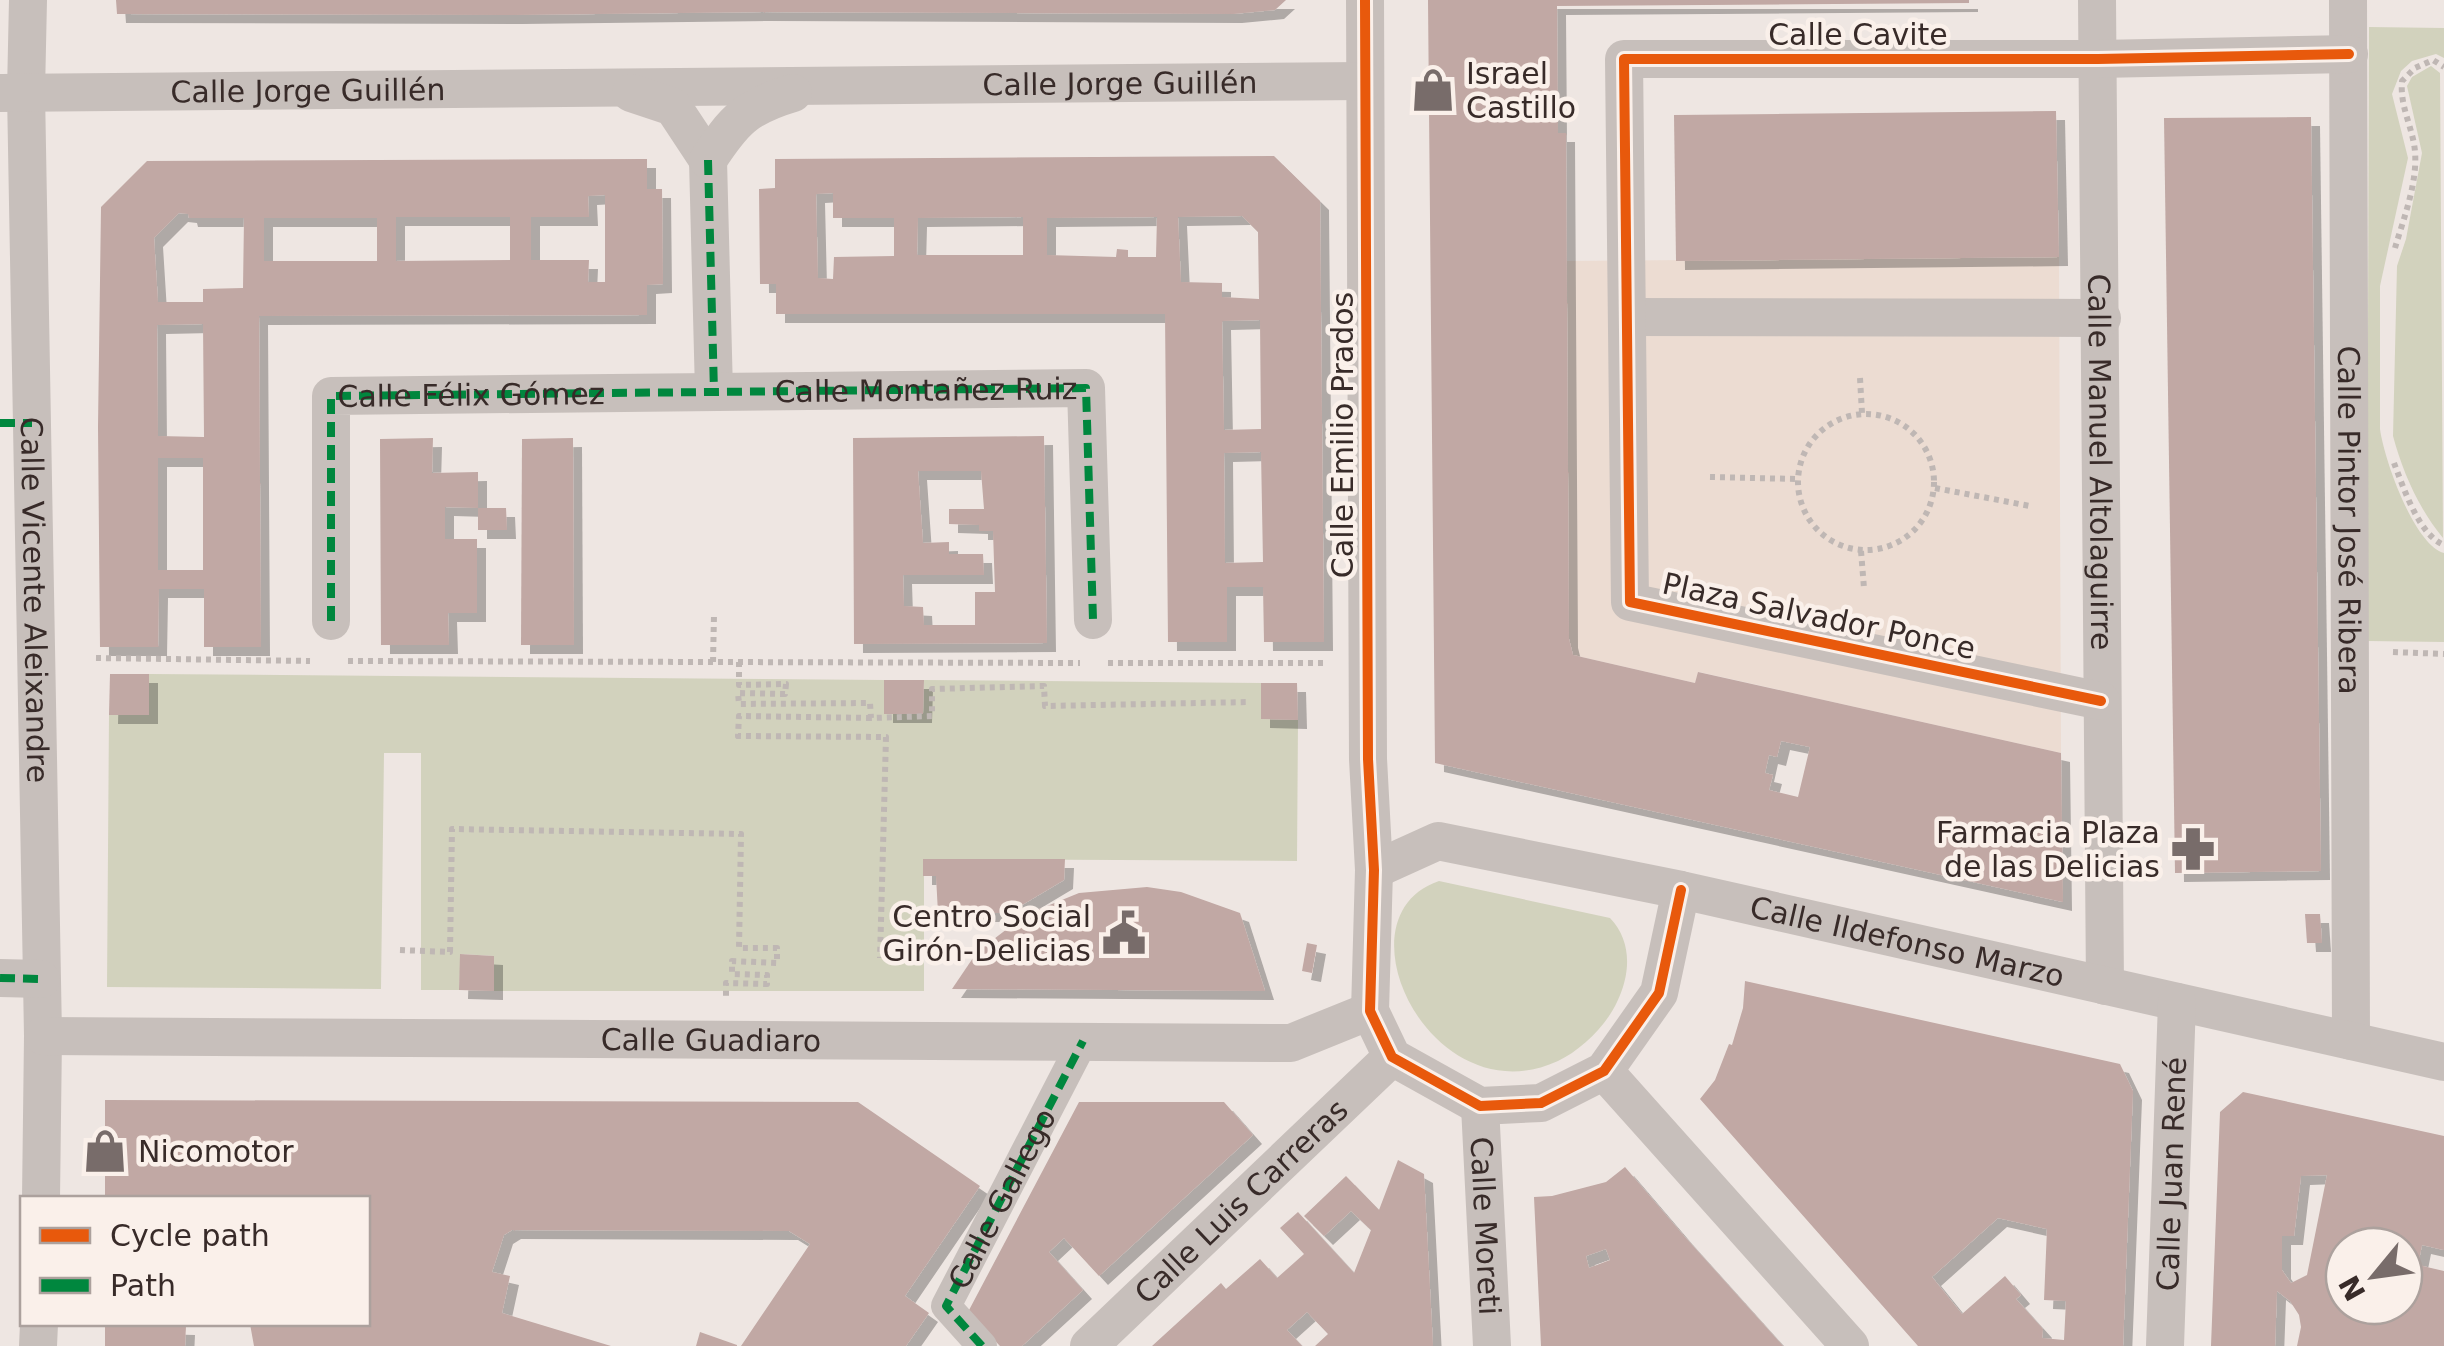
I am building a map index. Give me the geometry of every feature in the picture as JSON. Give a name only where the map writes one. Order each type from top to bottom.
[{"type":"street","name":"Calle Vicente Aleixandre","points":[[28,0],[13,92],[16,423],[43,1036],[41,1196]]},
{"type":"street","name":"Calle Emilio Prados","points":[[1365,0],[1368,759],[1374,870]]},
{"type":"street","name":"Calle Manuel Altolaguirre","points":[[2098,0],[2105,986]]},
{"type":"street","name":"Calle Pintor José Ribera","points":[[2348,0],[2351,1041]]},
{"type":"street","name":"Calle Cavite","points":[[1627,317],[1624,59],[2098,59],[2350,54]]},
{"type":"street","name":"Calle Jorge Guillén","points":[[13,92],[1365,81]]},
{"type":"street","name":"Calle Jorge Guillén","points":[[616,88],[672,107],[708,160],[733,122],[759,103],[817,86]]},
{"type":"street","points":[[708,160],[714,392]]},
{"type":"street","points":[[1627,317],[2102,318]]},
{"type":"street","name":"Plaza Salvador Ponce","points":[[1627,317],[1630,602],[2100,701]]},
{"type":"street","name":"Calle Montañez Ruiz","points":[[714,392],[1086,388],[1093,620]]},
{"type":"street","name":"Calle Félix Gómez","points":[[331,621],[331,396],[714,392]]},
{"type":"street","name":"Calle Ildefonso Marzo","points":[[1374,870],[1438,841],[1681,890],[2444,1062]]},
{"type":"street","points":[[1374,870],[1370,1011],[1392,1058],[1480,1106],[1540,1103],[1604,1071],[1659,993],[1681,890]]},
{"type":"street","points":[[0,978],[41,979]]},
{"type":"street","name":"Calle Juan René","points":[[2165,1346],[2178,1002]]},
{"type":"street","name":"Calle Guadiaro","points":[[43,1036],[1291,1043],[1370,1011]]},
{"type":"street","name":"Calle Gallego","points":[[982,1346],[946,1306],[1083,1041]]},
{"type":"street","name":"Calle Luis Carreras","points":[[1089,1346],[1392,1058]]},
{"type":"street","points":[[1604,1071],[1850,1346]]},
{"type":"street","name":"Calle Moreti","points":[[1480,1106],[1492,1346]]},
{"type":"path","points":[[2390,266],[2409,199],[2415,149],[2400,100],[2402,81],[2433,60],[2444,68]]},
{"type":"path","points":[[1860,378],[1862,413]]},
{"type":"path","points":[[1862,413],[1885,416],[1906,426],[1922,444],[1932,465],[1935,488],[1930,509],[1902,541],[1882,549],[1861,551],[1842,548],[1812,525],[1803,509],[1797,480],[1805,450],[1820,432],[1839,418],[1862,413]]},
{"type":"path","points":[[2393,461],[2431,538],[2444,545]]},
{"type":"path","points":[[1710,477],[1797,480]]},
{"type":"path","points":[[1935,488],[2030,506]]},
{"type":"path","points":[[1861,551],[1864,588]]},
{"type":"path","points":[[713,662],[714,615]]},
{"type":"path","points":[[2352,650],[2444,654]]},
{"type":"path","points":[[96,658],[311,661]]},
{"type":"path","points":[[331,661],[1332,662]]},
{"type":"path","points":[[738,662],[740,685],[786,684],[785,694],[738,693],[739,704],[870,704],[870,718]]},
{"type":"path","points":[[880,958],[886,736],[738,736],[739,716],[932,716],[932,689],[1044,686],[1045,706],[1250,702]]},
{"type":"path","points":[[400,950],[450,952],[452,830],[741,834],[739,948],[777,948],[777,962],[732,962],[732,974],[767,975],[766,984],[726,983],[726,1040]]},
{"type":"green space","points":[[2369,27],[2444,28],[2444,58],[2436,54],[2412,61],[2401,71],[2392,94],[2408,158],[2380,286],[2380,429],[2402,499],[2422,534],[2444,553],[2444,642],[2367,641]]},
{"type":"green space","points":[[2431,66],[2440,73],[2443,538],[2413,490],[2393,436],[2397,266],[2422,153],[2407,86],[2412,77]]},
{"type":"green space","points":[[149,674],[884,680],[885,714],[923,714],[924,680],[1261,683],[1261,719],[1298,720],[1297,861],[924,859],[924,991],[494,991],[494,956],[461,954],[459,990],[421,990],[421,753],[384,753],[381,989],[107,987],[109,715],[149,715]]},
{"type":"green space","points":[[1439,881],[1610,918],[1626,947],[1627,969],[1617,1002],[1592,1036],[1558,1061],[1512,1071],[1471,1062],[1437,1039],[1412,1006],[1397,969],[1395,932],[1409,901]]},
{"type":"shaded area","points":[[2059,257],[2061,753],[1699,672],[1695,683],[1573,655],[1569,639],[1567,261]]},
{"type":"building","points":[[116,0],[1286,0],[1275,10],[1233,14],[513,15],[117,14]]},
{"type":"building","points":[[1428,0],[1969,0],[1557,6],[1558,133],[1566,133],[1569,639],[1573,655],[1695,683],[1698,672],[2061,753],[2063,902],[1435,763]],"holes":[[[1781,741],[1810,747],[1798,797],[1769,790],[1773,775],[1765,773],[1769,755],[1777,757]]]},
{"type":"building","points":[[2056,111],[2059,257],[1676,261],[1674,115]]},
{"type":"building","points":[[2311,117],[2321,871],[2175,873],[2164,118]]},
{"type":"building","points":[[1274,156],[1320,201],[1324,642],[1264,642],[1263,587],[1227,587],[1227,642],[1168,642],[1165,314],[776,314],[776,284],[760,284],[759,189],[775,188],[775,159]],"holes":[[[833,193],[833,218],[894,218],[894,256],[834,257],[833,279],[818,278],[816,194]],[[1242,216],[1258,232],[1259,299],[1222,297],[1222,283],[1181,282],[1178,217]],[[1023,217],[1023,255],[917,255],[918,218]],[[1157,217],[1156,257],[1128,257],[1128,250],[1117,249],[1116,257],[1047,255],[1047,218]],[[1260,320],[1261,429],[1224,430],[1222,321]],[[1261,452],[1263,562],[1225,563],[1224,453]]]},
{"type":"building","points":[[647,159],[647,189],[662,189],[663,284],[647,285],[647,315],[259,316],[261,647],[204,647],[204,589],[159,589],[158,647],[100,647],[101,207],[147,161]],"holes":[[[605,195],[605,282],[588,282],[589,260],[531,260],[531,217],[589,217],[588,196]],[[179,213],[188,214],[189,218],[244,218],[243,288],[203,289],[203,302],[158,302],[154,238]],[[396,217],[510,217],[510,260],[396,261]],[[264,218],[377,218],[377,261],[264,261]],[[203,324],[204,437],[158,436],[157,325]],[[158,458],[203,458],[203,570],[158,570]]]},
{"type":"building","points":[[1044,436],[1047,643],[854,644],[853,438]],"holes":[[[918,471],[981,471],[984,509],[949,509],[949,524],[979,525],[979,531],[993,531],[995,592],[975,592],[975,625],[924,625],[923,607],[904,606],[903,575],[984,575],[983,554],[949,554],[949,542],[923,543]]]},
{"type":"building","points":[[433,438],[432,473],[478,472],[478,508],[445,507],[445,539],[477,539],[477,613],[448,613],[449,645],[381,645],[380,439]]},
{"type":"building","points":[[573,438],[574,645],[521,645],[522,439]]},
{"type":"building","points":[[478,508],[506,508],[507,530],[478,530]]},
{"type":"building","points":[[110,674],[149,674],[149,715],[109,715]]},
{"type":"building","points":[[884,680],[924,680],[923,714],[884,714]]},
{"type":"building","points":[[1261,683],[1297,683],[1298,720],[1261,719]]},
{"type":"building","points":[[923,859],[1065,859],[1064,880],[1022,905],[1004,904],[1003,913],[938,913],[936,876],[923,876]]},
{"type":"building","name":"Centro Social Girón-Delicias","points":[[1147,887],[1181,892],[1240,913],[1265,991],[952,989],[977,952],[1025,915],[1079,893]]},
{"type":"building","points":[[2305,914],[2320,914],[2322,943],[2307,943]]},
{"type":"building","points":[[1307,943],[1317,945],[1312,973],[1302,971]]},
{"type":"building","points":[[460,954],[494,956],[494,991],[459,990]]},
{"type":"building","points":[[1745,981],[2120,1064],[2133,1091],[2123,1346],[1918,1346],[1700,1099],[1715,1080],[1729,1044],[1732,1045],[1743,1008]],"holes":[[[1998,1218],[2047,1229],[2044,1300],[2066,1301],[2064,1340],[2042,1338],[2043,1329],[2016,1299],[2021,1295],[2005,1276],[1962,1314],[1932,1277]]]},
{"type":"building","points":[[2243,1092],[2444,1136],[2444,1250],[2424,1245],[2424,1226],[2324,1226],[2324,1326],[2424,1326],[2424,1266],[2444,1271],[2444,1346],[2297,1346],[2299,1315],[2277,1291],[2275,1346],[2211,1346],[2220,1112]],"holes":[[[2327,1175],[2307,1275],[2291,1283],[2282,1270],[2282,1236],[2294,1236],[2301,1176]]]},
{"type":"building","points":[[105,1100],[858,1102],[980,1186],[905,1296],[929,1313],[906,1346],[741,1346],[810,1244],[789,1231],[512,1230],[504,1235],[492,1272],[510,1276],[502,1313],[611,1346],[254,1346],[250,1326],[370,1326],[370,1196],[105,1196]]},
{"type":"building","points":[[1079,1102],[1224,1102],[1253,1135],[1099,1276],[1064,1238],[1049,1252],[1083,1290],[1022,1346],[1000,1346],[968,1312]]},
{"type":"building","points":[[1398,1160],[1424,1174],[1433,1346],[1315,1346],[1328,1334],[1307,1312],[1287,1330],[1302,1346],[1152,1346],[1221,1283],[1226,1289],[1260,1259],[1277,1278],[1304,1254],[1280,1228],[1298,1212],[1354,1273],[1371,1230],[1351,1211],[1324,1236],[1304,1216],[1346,1176],[1379,1210]]},
{"type":"building","points":[[1625,1167],[1783,1346],[1541,1346],[1534,1197],[1606,1182]],"holes":[[[1606,1249],[1610,1260],[1589,1268],[1586,1256]]]},
{"type":"building","points":[[105,1326],[186,1326],[185,1346],[105,1346]]},
{"type":"building","points":[[700,1332],[737,1345],[737,1346],[696,1346]]},
{"type":"marked path","points":[[708,160],[714,392]]},
{"type":"marked path","points":[[331,621],[331,396],[1086,388],[1093,620]]},
{"type":"marked path","points":[[0,423],[32,423]]},
{"type":"marked path","points":[[0,978],[41,979]]},
{"type":"marked path","points":[[982,1346],[946,1306],[1083,1041]]},
{"type":"cycle path","points":[[1365,0],[1368,759],[1374,870],[1370,1011],[1392,1057],[1480,1106],[1541,1103],[1604,1071],[1659,993],[1681,890]]},
{"type":"cycle path","points":[[2101,701],[1630,602],[1624,59],[2098,59],[2349,54]]},
{"type":"place","name":"Israel Castillo","points":[[1433,90]]},
{"type":"place","name":"Farmacia Plaza de las Delicias","points":[[2193,849]]},
{"type":"place","name":"Centro Social Girón-Delicias","points":[[1124,933]]},
{"type":"place","name":"Nicomotor","points":[[105,1151]]}]
